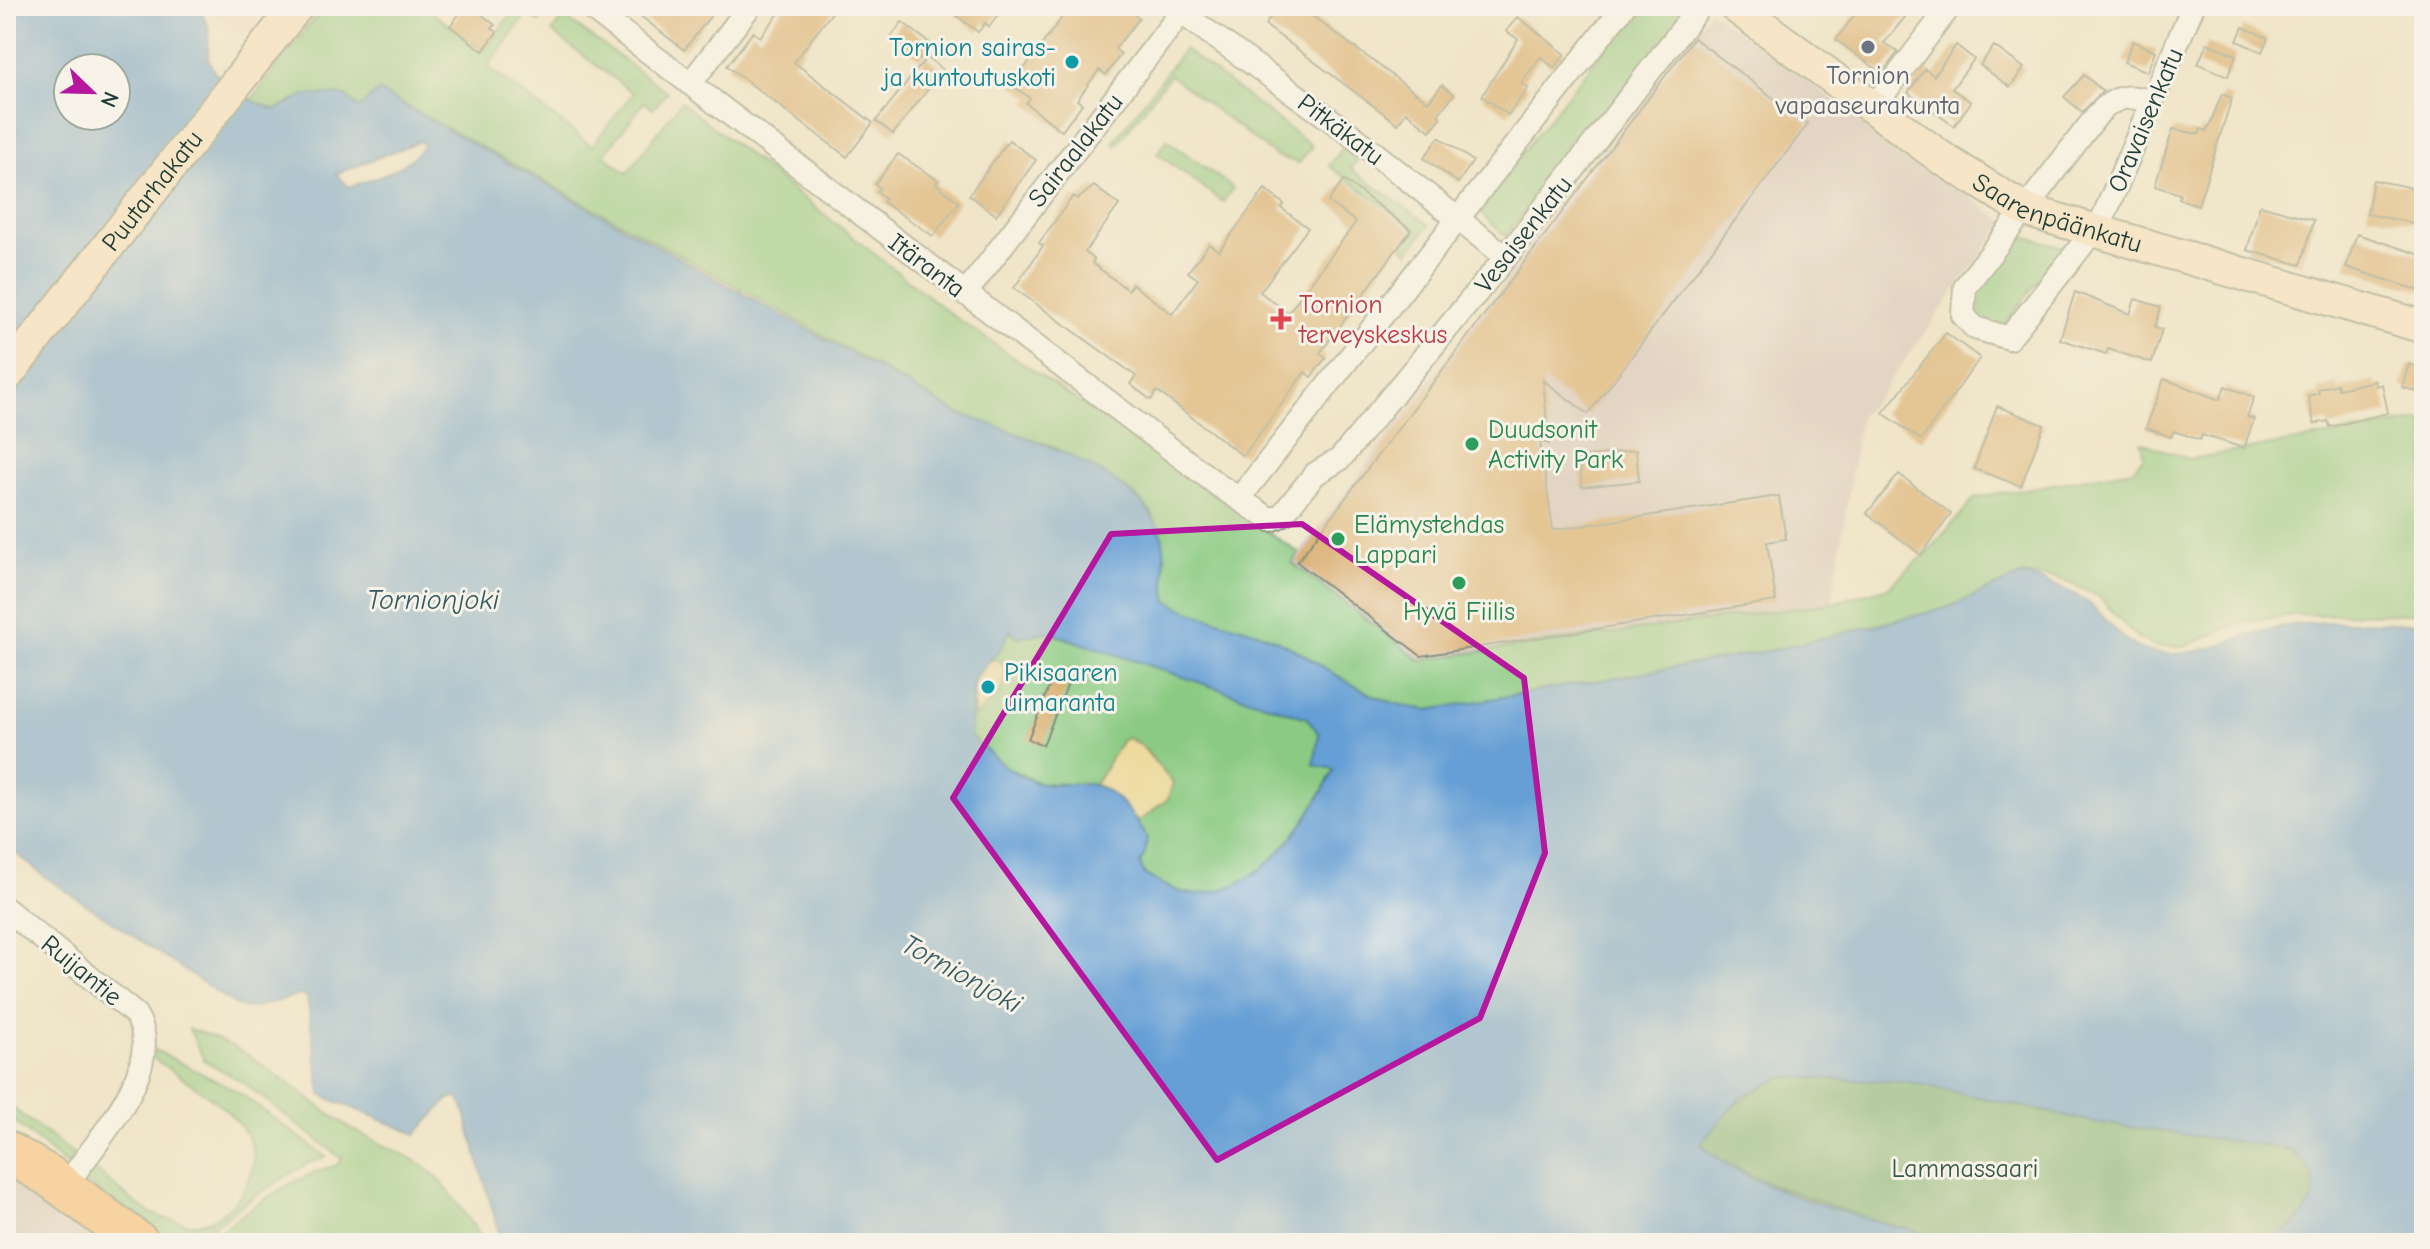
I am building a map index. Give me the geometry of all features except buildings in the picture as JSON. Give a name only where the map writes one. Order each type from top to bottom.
[{"type":"highway","points":[[6,1135],[57,1182]]},
{"type":"highway","points":[[6,1151],[57,1182],[139,1243]]},
{"type":"street","name":"Puutarhakatu","points":[[6,376],[297,6]]},
{"type":"street","name":"Itäranta","points":[[588,6],[965,294],[1271,520]]},
{"type":"street","points":[[690,84],[750,6]]},
{"type":"street","points":[[1239,499],[1624,6]]},
{"type":"street","name":"Vesaisenkatu","points":[[1271,520],[1282,515],[1315,474],[1340,459],[1506,257],[1700,6]]},
{"type":"street","name":"Saarenpäänkatu","points":[[1735,6],[1985,187],[2025,210],[2424,327]]},
{"type":"street","points":[[1873,108],[1950,6]]},
{"type":"street","name":"Oravaisenkatu","points":[[2025,210],[1965,287],[1962,296],[1963,315],[1975,328],[1993,336],[2009,338],[2077,247],[2094,232],[2193,6]]},
{"type":"street","name":"Pitkäkatu","points":[[1180,8],[1345,130],[1506,257]]},
{"type":"street","name":"Sairaalakatu","points":[[965,294],[1180,8]]},
{"type":"street","points":[[2025,210],[2107,104],[2126,96],[2151,102]]},
{"type":"street","name":"Ruijantie","points":[[6,909],[135,1014],[144,1027],[146,1040],[142,1068],[134,1085],[57,1182]]},
{"type":"highlighted area","points":[[1302,524],[1524,678],[1545,853],[1480,1018],[1217,1160],[1062,943],[953,798],[1111,534]]},
{"type":"shaded area","points":[[203,6],[270,6],[245,37]]},
{"type":"shaded area","points":[[1710,11],[2005,222],[1878,397],[1860,416],[1832,603],[1420,660],[1292,563]]},
{"type":"shaded area","points":[[6,1170],[105,1243],[6,1243]]},
{"type":"green space","points":[[324,6],[424,6],[483,51],[517,6],[547,6],[550,8],[539,22],[527,14],[488,67],[592,146],[633,93],[552,32],[563,16],[667,92],[653,109],[644,102],[604,155],[627,173],[681,102],[952,315],[1299,553],[1292,563],[1420,660],[1832,603],[1889,587],[1930,550],[1975,498],[2132,470],[2144,457],[2141,442],[2189,459],[2424,420],[2424,613],[2293,615],[2240,623],[2186,646],[2157,647],[2137,638],[2098,596],[2057,578],[2023,575],[1947,608],[1773,650],[1429,710],[1404,706],[1362,690],[1267,636],[1168,601],[1162,582],[1165,556],[1152,513],[1134,494],[1052,446],[958,413],[758,298],[379,91],[358,109],[305,95],[276,110],[251,100]]},
{"type":"green space","points":[[1638,6],[1692,6],[1505,236],[1477,210]]},
{"type":"green space","points":[[1184,49],[1312,146],[1299,163],[1276,156],[1170,75],[1116,146],[1113,143]]},
{"type":"green space","points":[[1167,140],[1233,188],[1223,202],[1157,153]]},
{"type":"green space","points":[[1347,142],[1362,153],[1351,169],[1429,225],[1409,252],[1402,247],[1415,229],[1329,166]]},
{"type":"green space","points":[[2023,236],[2064,247],[2004,326],[1990,327],[1974,314],[1971,298]]},
{"type":"green space","points":[[1010,629],[1017,637],[1048,632],[1307,718],[1334,769],[1297,831],[1263,867],[1244,881],[1222,890],[1198,894],[1170,888],[1145,875],[1095,785],[1039,783],[1004,766],[970,736],[972,704],[980,668],[1001,648]]},
{"type":"green space","points":[[189,1029],[213,1037],[254,1059],[349,1127],[428,1170],[451,1194],[485,1243],[204,1243],[284,1187],[337,1165],[342,1159],[244,1083],[204,1060]]},
{"type":"green space","points":[[153,1049],[237,1091],[326,1157],[308,1163],[252,1198],[197,1238],[174,1238],[158,1232],[84,1182],[93,1168],[156,1215],[194,1224],[221,1214],[242,1192],[253,1165],[253,1150],[248,1137],[229,1113],[153,1058]]},
{"type":"green space","name":"Lammassaari","points":[[1782,1077],[1910,1082],[2094,1122],[2267,1144],[2290,1152],[2305,1163],[2313,1176],[2314,1191],[2309,1206],[2299,1220],[2264,1243],[1964,1243],[1887,1225],[1775,1186],[1714,1158],[1701,1143],[1710,1131],[1737,1104]]},
{"type":"green space","points":[[6,1103],[74,1154],[67,1166],[6,1114]]},
{"type":"sand","name":"Pikisaaren uimaranta","points":[[989,660],[999,660],[1004,668],[1004,684],[994,699],[974,717],[974,679]]},
{"type":"sand","points":[[1128,738],[1141,745],[1173,783],[1168,799],[1138,822],[1114,796],[1095,785],[1122,740]]},
{"type":"water","name":"Tornionjoki","points":[[6,6],[199,6],[209,28],[208,58],[214,72],[251,100],[276,110],[305,95],[344,95],[359,108],[378,91],[958,413],[1041,443],[1100,472],[1126,489],[1147,509],[1160,530],[1168,601],[1267,636],[1362,690],[1404,706],[1429,710],[1773,650],[1947,608],[2023,575],[2074,594],[2090,604],[2137,648],[2163,654],[2194,652],[2255,633],[2309,623],[2424,623],[2424,1243],[2264,1243],[2293,1226],[2311,1202],[2314,1189],[2312,1176],[2304,1162],[2289,1149],[2094,1122],[1910,1082],[1783,1077],[1742,1096],[1701,1143],[1722,1161],[1786,1192],[1863,1218],[1964,1243],[502,1243],[463,1106],[457,1097],[449,1099],[416,1134],[321,1095],[307,997],[300,995],[253,1008],[239,1007],[41,874],[6,845]],"holes":[[[420,141],[424,145],[409,161],[380,177],[349,187],[336,174]],[[1010,630],[1017,637],[1048,632],[1307,718],[1319,734],[1314,765],[1334,769],[1297,831],[1263,867],[1221,890],[1197,894],[1177,891],[1145,875],[1140,864],[1147,837],[1131,814],[1110,793],[1094,785],[1044,784],[1028,780],[970,736],[974,679],[1001,648]]]},
{"type":"place","name":"Tornion vapaaseurakunta","points":[[1868,47]]},
{"type":"place","name":"Tornion sairas- ja kuntoutuskoti","points":[[1072,62]]},
{"type":"place","name":"Tornion terveyskeskus","points":[[1281,319]]},
{"type":"place","name":"Duudsonit Activity Park","points":[[1472,444]]},
{"type":"place","name":"Elämystehdas Lappari","points":[[1338,539]]},
{"type":"place","name":"Hyvä Fiilis","points":[[1459,583]]},
{"type":"place","name":"Pikisaaren uimaranta","points":[[988,687]]}]
